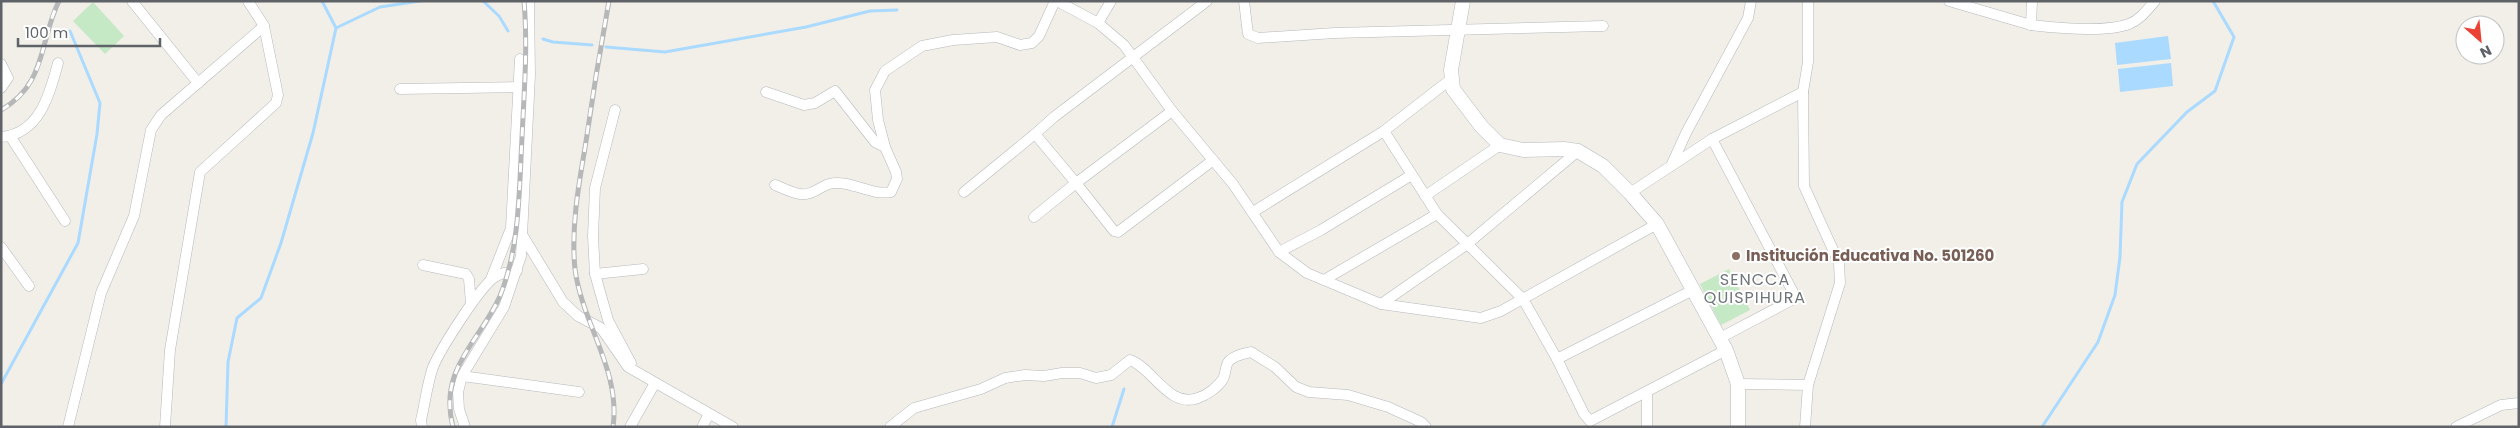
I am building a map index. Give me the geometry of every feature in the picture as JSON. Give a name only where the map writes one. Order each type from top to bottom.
[{"type":"main road","points":[[1463,1],[1451,79],[1453,90],[1481,126],[1500,145],[1523,150],[1564,149],[1578,151],[1603,166],[1657,224],[1723,344],[1738,384],[1738,427]]},
{"type":"street","points":[[132,1],[198,82]]},
{"type":"street","points":[[165,427],[170,350],[200,172],[276,103],[278,95],[264,26],[248,1]]},
{"type":"street","points":[[465,427],[459,409],[458,392],[462,376],[504,307],[517,271],[523,236],[530,75],[529,1]]},
{"type":"street","points":[[775,185],[802,195],[812,193],[829,184],[848,184],[882,193],[890,192],[897,179],[896,172],[884,147],[878,120],[875,90],[884,71],[922,46],[953,40],[997,37],[1020,45],[1027,45],[1039,36],[1056,1],[1098,23],[1124,45],[1172,111],[1233,184],[1279,252],[1307,273],[1381,304],[1481,318],[1502,311],[1657,224]]},
{"type":"street","points":[[1098,23],[1111,1]]},
{"type":"street","points":[[964,192],[1054,117],[1207,1]]},
{"type":"street","points":[[1244,1],[1248,34],[1252,37],[1459,29],[1604,26]]},
{"type":"street","points":[[1671,167],[1686,133],[1748,18],[1751,1]]},
{"type":"street","points":[[1805,427],[1808,385],[1840,283],[1839,263],[1804,186],[1803,92],[1808,62],[1808,1]]},
{"type":"street","points":[[1949,1],[1983,6],[2031,25],[2066,30],[2128,24],[2142,15],[2155,1]]},
{"type":"street","points":[[2031,25],[2032,1]]},
{"type":"street","points":[[68,427],[101,293],[134,216],[151,130],[161,115],[264,26]]},
{"type":"street","points":[[422,427],[421,420],[432,368],[471,304],[491,279],[511,228],[520,59]]},
{"type":"street","points":[[58,63],[49,95],[40,114],[23,129],[5,136],[65,221]]},
{"type":"street","points":[[1,64],[8,78],[1,88]]},
{"type":"street","points":[[400,89],[518,84],[530,75]]},
{"type":"street","points":[[1253,212],[1384,131],[1451,79]]},
{"type":"street","points":[[766,92],[804,105],[815,103],[835,91],[875,142],[884,147]]},
{"type":"street","points":[[1630,193],[1712,139],[1803,92]]},
{"type":"street","points":[[615,110],[596,188],[593,236],[595,274],[608,320],[636,372]]},
{"type":"street","points":[[1034,217],[1172,111]]},
{"type":"street","points":[[1384,131],[1410,176],[1436,214],[1523,299],[1557,359],[1584,414],[1590,421],[1647,392],[1790,301],[1794,294],[1712,139]]},
{"type":"street","points":[[1035,134],[1116,233],[1212,161]]},
{"type":"street","points":[[1425,196],[1500,145]]},
{"type":"street","points":[[1381,304],[1466,245],[1578,151]]},
{"type":"street","points":[[1279,252],[1321,230],[1410,176]]},
{"type":"street","points":[[1324,280],[1436,214]]},
{"type":"street","points":[[523,236],[568,308],[578,316],[597,324],[628,368],[733,427]]},
{"type":"street","points":[[1,247],[29,286]]},
{"type":"street","points":[[423,265],[466,274],[469,279],[471,304]]},
{"type":"street","points":[[595,274],[643,269]]},
{"type":"street","points":[[491,279],[502,273],[517,271]]},
{"type":"street","points":[[1557,359],[1693,290]]},
{"type":"street","points":[[890,427],[914,408],[980,389],[1005,378],[1080,373],[1096,378],[1111,375],[1130,360],[1139,363],[1165,389],[1183,399],[1196,399],[1208,393],[1222,380],[1228,362],[1238,355],[1251,352],[1275,367],[1296,387],[1309,392],[1348,395],[1388,407],[1421,422],[1426,427]]},
{"type":"street","points":[[462,376],[579,392]]},
{"type":"street","points":[[630,427],[655,383]]},
{"type":"street","points":[[1738,384],[1808,385]]},
{"type":"street","points":[[1647,392],[1647,427]]},
{"type":"street","points":[[2456,427],[2501,406],[2519,403]]},
{"type":"street","points":[[702,427],[709,414]]},
{"type":"green space","points":[[93,2],[124,36],[105,54],[73,21]]},
{"type":"green space","points":[[1729,269],[1750,310],[1721,325],[1700,284]]},
{"type":"water","points":[[2168,36],[2171,59],[2117,65],[2115,43]]},
{"type":"water","points":[[2171,63],[2173,86],[2120,92],[2118,69]]},
{"type":"waterway","points":[[226,427],[228,362],[237,318],[261,298],[281,243],[313,133],[336,28],[322,1]]},
{"type":"waterway","points":[[336,28],[380,7],[420,1]]},
{"type":"waterway","points":[[483,1],[499,16],[508,31]]},
{"type":"waterway","points":[[2042,427],[2098,342],[2115,295],[2120,257],[2122,202],[2137,164],[2187,112],[2215,91],[2234,37],[2213,1]]},
{"type":"waterway","points":[[606,47],[665,52],[806,27],[870,11],[897,10]]},
{"type":"waterway","points":[[1,384],[78,243],[97,134],[100,103],[70,31]]},
{"type":"waterway","points":[[543,39],[553,42],[592,45]]},
{"type":"waterway","points":[[1112,427],[1124,389]]},
{"type":"railway","points":[[1,110],[27,88],[34,75],[59,1]]},
{"type":"railway","points":[[453,427],[450,407],[451,389],[456,372],[500,296],[507,277],[515,238],[519,198],[525,70],[526,35],[524,1]]},
{"type":"railway","points":[[609,1],[578,193],[574,254],[579,289],[600,347],[611,386],[614,406],[613,427]]},
{"type":"place","name":"Institución Educativa No. 501260","points":[[1736,256]]},
{"type":"district","name":"SENCCA QUISPIHURA","points":[[1755,288]]}]
